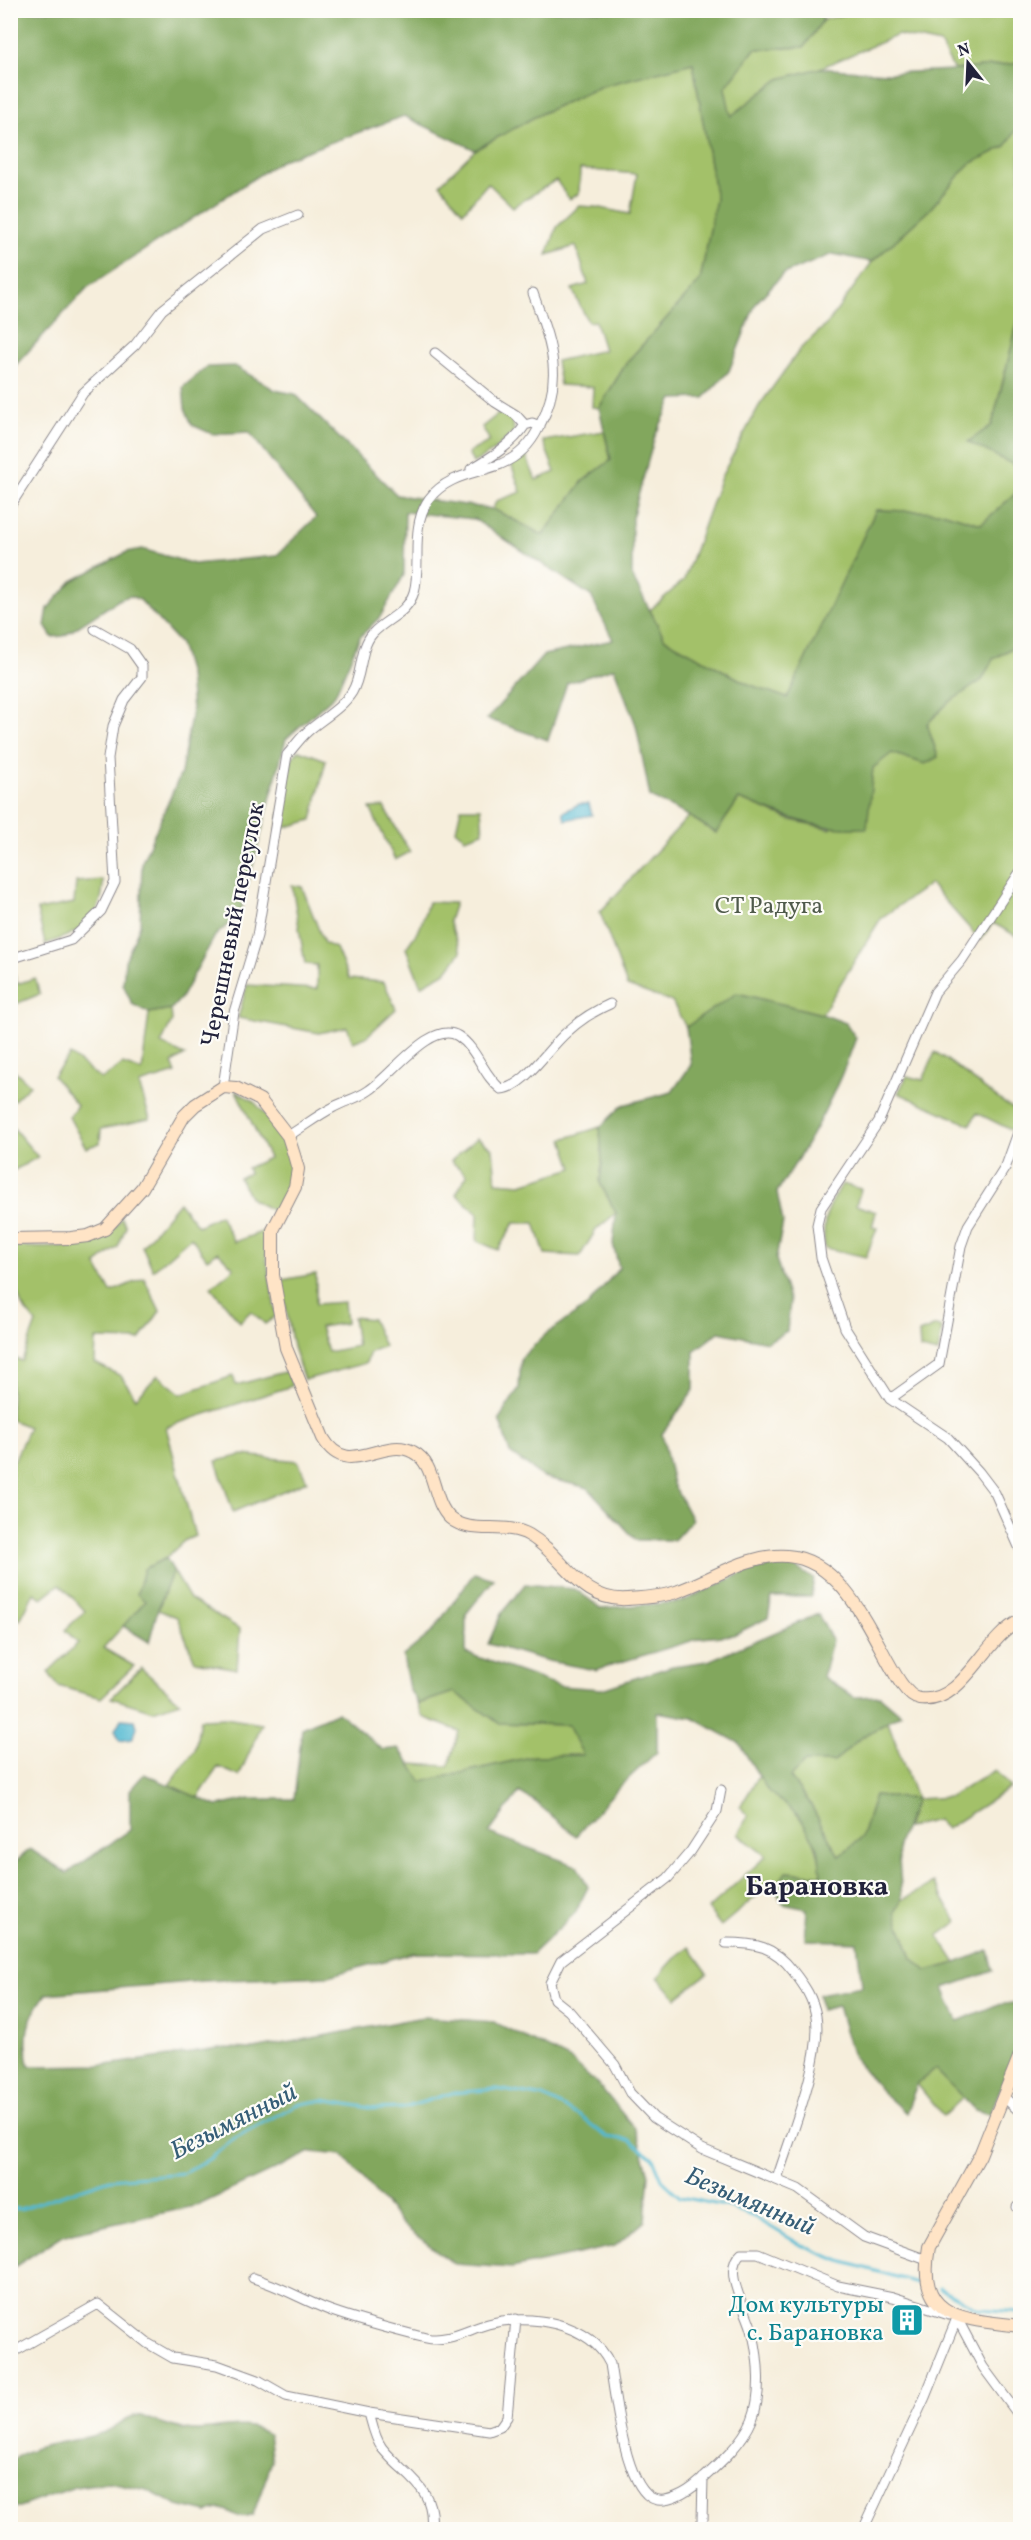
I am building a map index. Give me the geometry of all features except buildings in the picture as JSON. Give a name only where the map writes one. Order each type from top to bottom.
[{"type":"street","points":[[10,506],[83,393],[135,345],[162,310],[263,229],[298,215]]},
{"type":"street","name":"Черешневый переулок","points":[[456,478],[501,464],[522,452],[548,411],[555,385],[550,341],[533,293]]},
{"type":"street","points":[[435,353],[495,402],[516,415],[525,425],[532,423],[540,426]]},
{"type":"street","name":"Черешневый переулок","points":[[223,1087],[234,1012],[257,936],[287,755],[306,733],[351,693],[360,675],[365,648],[372,634],[407,607],[415,590],[415,553],[421,518],[428,501],[438,488],[489,459],[525,425]]},
{"type":"street","points":[[10,959],[71,940],[102,911],[115,882],[108,758],[113,726],[124,700],[142,677],[142,666],[130,649],[95,629]]},
{"type":"street","points":[[1020,872],[962,960],[935,992],[879,1121],[821,1208],[817,1225],[821,1258],[845,1328],[890,1399],[948,1438],[979,1472],[995,1493],[1020,1549]]},
{"type":"street","points":[[288,1136],[333,1107],[369,1091],[420,1045],[441,1033],[457,1035],[478,1056],[496,1085],[501,1089],[508,1089],[524,1079],[545,1052],[568,1030],[595,1011],[610,1004]]},
{"type":"street","points":[[10,1239],[71,1238],[88,1236],[105,1229],[142,1188],[184,1116],[195,1105],[223,1087],[236,1088],[260,1100],[288,1136],[298,1169],[295,1187],[273,1230],[273,1275],[286,1348],[323,1438],[333,1451],[350,1458],[388,1450],[411,1450],[425,1462],[442,1505],[452,1519],[471,1526],[519,1530],[530,1535],[584,1587],[603,1599],[626,1599],[675,1593],[762,1557],[789,1556],[804,1560],[819,1568],[844,1589],[878,1639],[897,1677],[909,1695],[917,1699],[935,1698],[950,1691],[998,1639],[1020,1621]]},
{"type":"street","points":[[890,1399],[939,1364],[961,1246],[968,1226],[1006,1166],[1020,1126]]},
{"type":"street","points":[[721,1790],[717,1811],[691,1851],[668,1878],[561,1961],[550,1983],[554,1999],[569,2011],[615,2066],[630,2093],[654,2118],[702,2149],[798,2189],[864,2237],[927,2260]]},
{"type":"street","points":[[726,1943],[756,1943],[787,1963],[807,1989],[816,2015],[817,2040],[811,2066],[777,2179]]},
{"type":"street","points":[[1020,2055],[980,2155],[929,2247],[927,2260],[928,2286],[933,2296],[957,2318],[983,2367],[1020,2416]]},
{"type":"street","points":[[1004,2097],[1020,2112]]},
{"type":"street","points":[[253,2278],[278,2286],[327,2309],[430,2339],[462,2334],[487,2324],[516,2319],[550,2322],[574,2331],[606,2355],[610,2364],[621,2438],[637,2476],[651,2498],[668,2499],[681,2495],[720,2463],[752,2420],[758,2394],[753,2332],[736,2284],[733,2268],[736,2258],[741,2253],[758,2253],[838,2286],[893,2297],[957,2318],[1020,2326]]},
{"type":"street","points":[[10,2354],[98,2304],[147,2343],[173,2358],[217,2365],[258,2380],[286,2396],[369,2413],[489,2431],[500,2427],[507,2416],[516,2319]]},
{"type":"street","points":[[863,2529],[925,2397],[957,2318]]},
{"type":"street","points":[[369,2413],[382,2448],[424,2490],[429,2499],[432,2515],[431,2529]]},
{"type":"street","points":[[697,2529],[702,2521],[703,2478]]},
{"type":"green space","points":[[11,11],[821,11],[823,20],[804,47],[755,49],[725,88],[731,116],[779,79],[820,68],[887,73],[954,70],[1020,63],[1020,123],[1006,146],[968,165],[929,210],[872,262],[833,254],[783,274],[756,303],[729,371],[704,398],[673,399],[655,436],[632,518],[632,576],[665,639],[748,684],[787,698],[876,510],[942,512],[981,524],[1015,494],[1020,476],[1020,649],[1013,647],[993,659],[982,680],[948,703],[927,724],[938,757],[925,764],[892,753],[873,768],[867,828],[816,825],[739,799],[716,833],[689,816],[650,797],[636,725],[614,668],[567,683],[548,740],[487,719],[544,655],[613,640],[591,596],[474,519],[405,512],[404,575],[380,617],[360,637],[335,695],[286,739],[240,914],[215,936],[181,998],[171,1009],[149,1013],[132,1004],[123,984],[125,961],[140,925],[142,862],[181,773],[192,710],[189,675],[180,644],[140,600],[130,596],[120,599],[64,636],[52,637],[45,626],[48,608],[72,581],[127,552],[142,549],[194,564],[276,556],[316,517],[249,432],[212,434],[192,425],[185,408],[183,387],[207,367],[235,366],[275,390],[295,394],[397,495],[493,509],[543,535],[583,481],[611,460],[599,408],[627,362],[700,281],[716,199],[693,63],[602,86],[540,114],[475,150],[404,116],[282,160],[88,287],[11,370]]},
{"type":"green space","points":[[857,11],[1020,11],[1020,63],[954,70],[940,44],[898,35],[820,68],[779,79],[730,117],[724,88],[755,49],[804,47],[823,20]]},
{"type":"green space","points":[[693,62],[716,199],[700,281],[627,362],[599,408],[592,407],[593,387],[560,385],[556,361],[604,350],[595,321],[588,322],[572,289],[588,284],[576,246],[547,255],[557,227],[579,206],[630,214],[637,174],[580,169],[579,194],[569,199],[556,180],[513,207],[488,183],[463,212],[440,184],[475,150],[540,114],[602,86]]},
{"type":"green space","points":[[1020,123],[1020,313],[992,425],[969,442],[1020,468],[1015,494],[981,524],[942,512],[876,510],[787,699],[748,684],[665,639],[650,610],[684,580],[721,477],[759,406],[801,348],[828,323],[872,262],[929,210],[968,165],[1006,146]]},
{"type":"green space","points":[[1020,313],[1020,468],[968,442],[992,425]]},
{"type":"green space","points":[[502,411],[513,422],[514,432],[491,453],[473,463],[468,453],[490,441],[482,427]]},
{"type":"green space","points":[[604,431],[611,460],[583,481],[543,535],[493,509],[496,501],[521,492],[510,461],[525,453],[536,480],[555,472],[543,441]]},
{"type":"green space","name":"СТ Радуга","points":[[1014,647],[1020,649],[1020,938],[993,923],[980,940],[930,884],[881,918],[822,1014],[737,993],[686,1027],[672,1002],[627,986],[600,912],[689,816],[716,833],[739,799],[791,820],[831,829],[874,759],[892,753],[925,764],[938,757],[927,724],[948,703],[982,680],[993,659]]},
{"type":"green space","points":[[299,750],[326,760],[312,820],[277,830],[292,758]]},
{"type":"green space","points":[[384,807],[410,852],[395,860],[370,808]]},
{"type":"green space","points":[[461,808],[481,808],[483,832],[465,838],[456,830]]},
{"type":"green space","points":[[103,880],[99,906],[88,923],[69,935],[45,944],[37,910],[74,903],[76,882]]},
{"type":"green space","points":[[292,885],[302,887],[324,943],[336,948],[349,979],[384,982],[396,1009],[366,1037],[353,1042],[347,1027],[319,1033],[238,1018],[247,985],[317,989],[317,965],[305,964]]},
{"type":"green space","points":[[428,902],[455,903],[449,921],[461,952],[446,972],[421,986],[406,948],[420,928]]},
{"type":"green space","points":[[11,964],[17,984],[35,978],[40,994],[11,1006]]},
{"type":"green space","points":[[737,993],[822,1014],[846,1023],[856,1038],[821,1117],[777,1192],[783,1222],[776,1259],[790,1302],[787,1331],[767,1342],[719,1332],[694,1351],[694,1390],[662,1434],[673,1484],[692,1520],[674,1540],[636,1540],[588,1488],[543,1477],[510,1453],[499,1419],[519,1388],[521,1358],[546,1334],[588,1305],[619,1268],[613,1244],[616,1213],[600,1183],[602,1162],[600,1127],[623,1105],[672,1092],[691,1065],[686,1027]]},
{"type":"green space","points":[[171,1009],[172,1021],[161,1044],[185,1055],[172,1063],[176,1073],[139,1084],[150,1119],[101,1129],[100,1143],[86,1148],[69,1117],[77,1105],[53,1076],[70,1055],[101,1079],[123,1064],[142,1071],[149,1013]]},
{"type":"green space","points":[[935,1052],[1020,1113],[1013,1131],[977,1113],[970,1125],[898,1093],[907,1076],[923,1080]]},
{"type":"green space","points":[[11,1067],[30,1085],[11,1103]]},
{"type":"green space","points":[[236,1091],[252,1100],[261,1110],[274,1126],[291,1156],[292,1178],[276,1212],[252,1200],[239,1178],[249,1173],[247,1168],[269,1158]]},
{"type":"green space","points":[[10,1124],[38,1157],[11,1172],[10,1172]]},
{"type":"green space","points":[[600,1127],[602,1162],[600,1183],[616,1213],[596,1230],[580,1256],[545,1254],[535,1223],[514,1223],[498,1250],[477,1241],[478,1214],[456,1194],[467,1175],[451,1161],[477,1138],[493,1149],[496,1182],[521,1184],[573,1168],[563,1139]]},
{"type":"green space","points":[[842,1184],[861,1189],[856,1205],[876,1212],[872,1227],[877,1228],[866,1257],[825,1248],[825,1221]]},
{"type":"green space","points":[[179,1202],[198,1226],[220,1215],[234,1242],[270,1229],[265,1248],[276,1316],[265,1324],[251,1311],[240,1322],[211,1287],[234,1268],[218,1252],[207,1259],[191,1237],[153,1270],[142,1246]]},
{"type":"green space","points":[[122,1218],[126,1227],[118,1247],[96,1264],[111,1292],[144,1278],[160,1311],[140,1340],[96,1339],[95,1363],[121,1376],[136,1398],[158,1375],[181,1394],[233,1376],[236,1385],[288,1371],[292,1386],[166,1427],[195,1536],[184,1541],[166,1558],[144,1569],[146,1601],[103,1648],[134,1666],[101,1698],[58,1686],[48,1672],[78,1643],[65,1630],[85,1611],[60,1584],[42,1598],[34,1593],[20,1620],[11,1612],[11,1468],[29,1427],[11,1420],[11,1357],[22,1361],[36,1323],[22,1306],[16,1288],[11,1289],[11,1246],[63,1247],[90,1242],[111,1232]]},
{"type":"green space","points":[[316,1274],[316,1304],[344,1302],[346,1323],[320,1327],[328,1352],[357,1346],[353,1317],[372,1319],[384,1346],[370,1352],[366,1363],[304,1380],[293,1347],[281,1280]]},
{"type":"green space","points":[[936,1326],[942,1328],[938,1353],[920,1349],[919,1333]]},
{"type":"green space","points":[[243,1455],[298,1461],[307,1481],[233,1512],[216,1461]]},
{"type":"green space","points":[[166,1558],[173,1570],[158,1609],[149,1642],[123,1626],[145,1601],[137,1594],[144,1569]]},
{"type":"green space","points":[[790,1564],[814,1579],[811,1597],[772,1597],[768,1618],[733,1635],[701,1638],[595,1670],[548,1661],[488,1644],[501,1614],[525,1584],[575,1589],[601,1608],[681,1602],[751,1569]]},
{"type":"green space","points":[[173,1570],[190,1599],[240,1629],[237,1669],[195,1661],[177,1617],[158,1610]]},
{"type":"green space","points":[[474,1573],[494,1579],[466,1614],[466,1653],[560,1686],[602,1689],[672,1666],[708,1661],[818,1614],[832,1640],[823,1677],[854,1697],[880,1696],[901,1714],[859,1739],[834,1762],[805,1762],[790,1777],[809,1802],[839,1856],[862,1837],[875,1795],[916,1799],[898,1845],[902,1900],[895,1912],[912,1958],[927,1971],[956,1963],[988,1950],[993,1971],[944,1988],[958,2021],[996,2005],[1020,2002],[1020,2041],[990,2114],[975,2110],[935,2069],[917,2084],[906,2113],[883,2093],[853,2057],[838,2006],[821,2010],[819,1994],[862,1986],[857,1942],[805,1940],[807,1909],[783,1904],[775,1888],[786,1872],[821,1875],[818,1848],[799,1816],[768,1791],[739,1743],[693,1718],[657,1712],[657,1752],[617,1789],[576,1836],[534,1801],[519,1792],[489,1833],[577,1866],[588,1887],[575,1913],[532,1954],[413,1953],[328,1976],[203,1981],[46,1994],[34,2012],[27,2036],[29,2066],[107,2065],[225,2048],[254,2049],[423,2017],[494,2022],[571,2060],[603,2090],[636,2130],[649,2174],[645,2221],[615,2246],[512,2268],[454,2264],[404,2226],[342,2155],[311,2152],[199,2205],[63,2235],[11,2269],[11,1866],[30,1849],[67,1873],[130,1830],[130,1790],[144,1774],[217,1806],[250,1799],[294,1799],[302,1728],[338,1712],[383,1750],[399,1748],[422,1782],[535,1756],[583,1755],[568,1725],[499,1723],[454,1692],[418,1704],[409,1689],[403,1656],[432,1632]]},
{"type":"green space","points":[[141,1668],[180,1702],[153,1711],[111,1698]]},
{"type":"green space","points":[[454,1692],[499,1723],[568,1725],[584,1755],[535,1756],[421,1782],[410,1764],[449,1766],[459,1731],[423,1717],[418,1704]]},
{"type":"green space","points":[[225,1718],[262,1724],[239,1776],[218,1767],[198,1798],[169,1785],[195,1750],[200,1719]]},
{"type":"green space","points":[[888,1722],[916,1799],[875,1795],[862,1837],[839,1856],[809,1802],[789,1777],[805,1762],[834,1762],[859,1739]]},
{"type":"green space","points":[[995,1770],[1010,1788],[946,1829],[937,1820],[906,1828],[916,1799],[950,1797]]},
{"type":"green space","points":[[759,1776],[773,1793],[804,1822],[812,1836],[822,1875],[787,1872],[775,1888],[766,1888],[721,1926],[708,1909],[766,1856],[738,1834],[748,1816],[740,1807]]},
{"type":"green space","points":[[934,1883],[957,1922],[938,1936],[956,1963],[927,1971],[912,1958],[895,1912],[902,1900]]},
{"type":"green space","points":[[689,1947],[708,1973],[676,1998],[658,1977],[678,1955]]},
{"type":"green space","points":[[935,2069],[964,2097],[943,2116],[917,2084]]},
{"type":"green space","points":[[140,2415],[180,2428],[205,2430],[241,2426],[268,2434],[272,2461],[253,2515],[241,2517],[221,2509],[207,2513],[178,2506],[147,2490],[110,2482],[75,2487],[11,2510],[11,2462],[20,2455],[43,2446],[96,2435],[131,2417]]},
{"type":"water","points":[[579,804],[589,804],[592,815],[565,820],[563,812]]},
{"type":"water","points":[[121,1719],[135,1720],[137,1727],[132,1739],[120,1741],[115,1730]]},
{"type":"waterway","name":"Безымянный","points":[[10,2208],[20,2209],[110,2179],[184,2173],[209,2159],[235,2138],[296,2105],[323,2100],[376,2109],[404,2108],[452,2093],[497,2089],[544,2097],[580,2116],[607,2137],[630,2140],[653,2158],[662,2180],[680,2197],[730,2207],[754,2217],[801,2245],[837,2260],[921,2284]]},
{"type":"waterway","points":[[940,2288],[979,2309],[1020,2312]]},
{"type":"place","name":"Дом культуры с. Барановка","points":[[907,2320]]},
{"type":"district","name":"Барановка","points":[[817,1888]]}]
